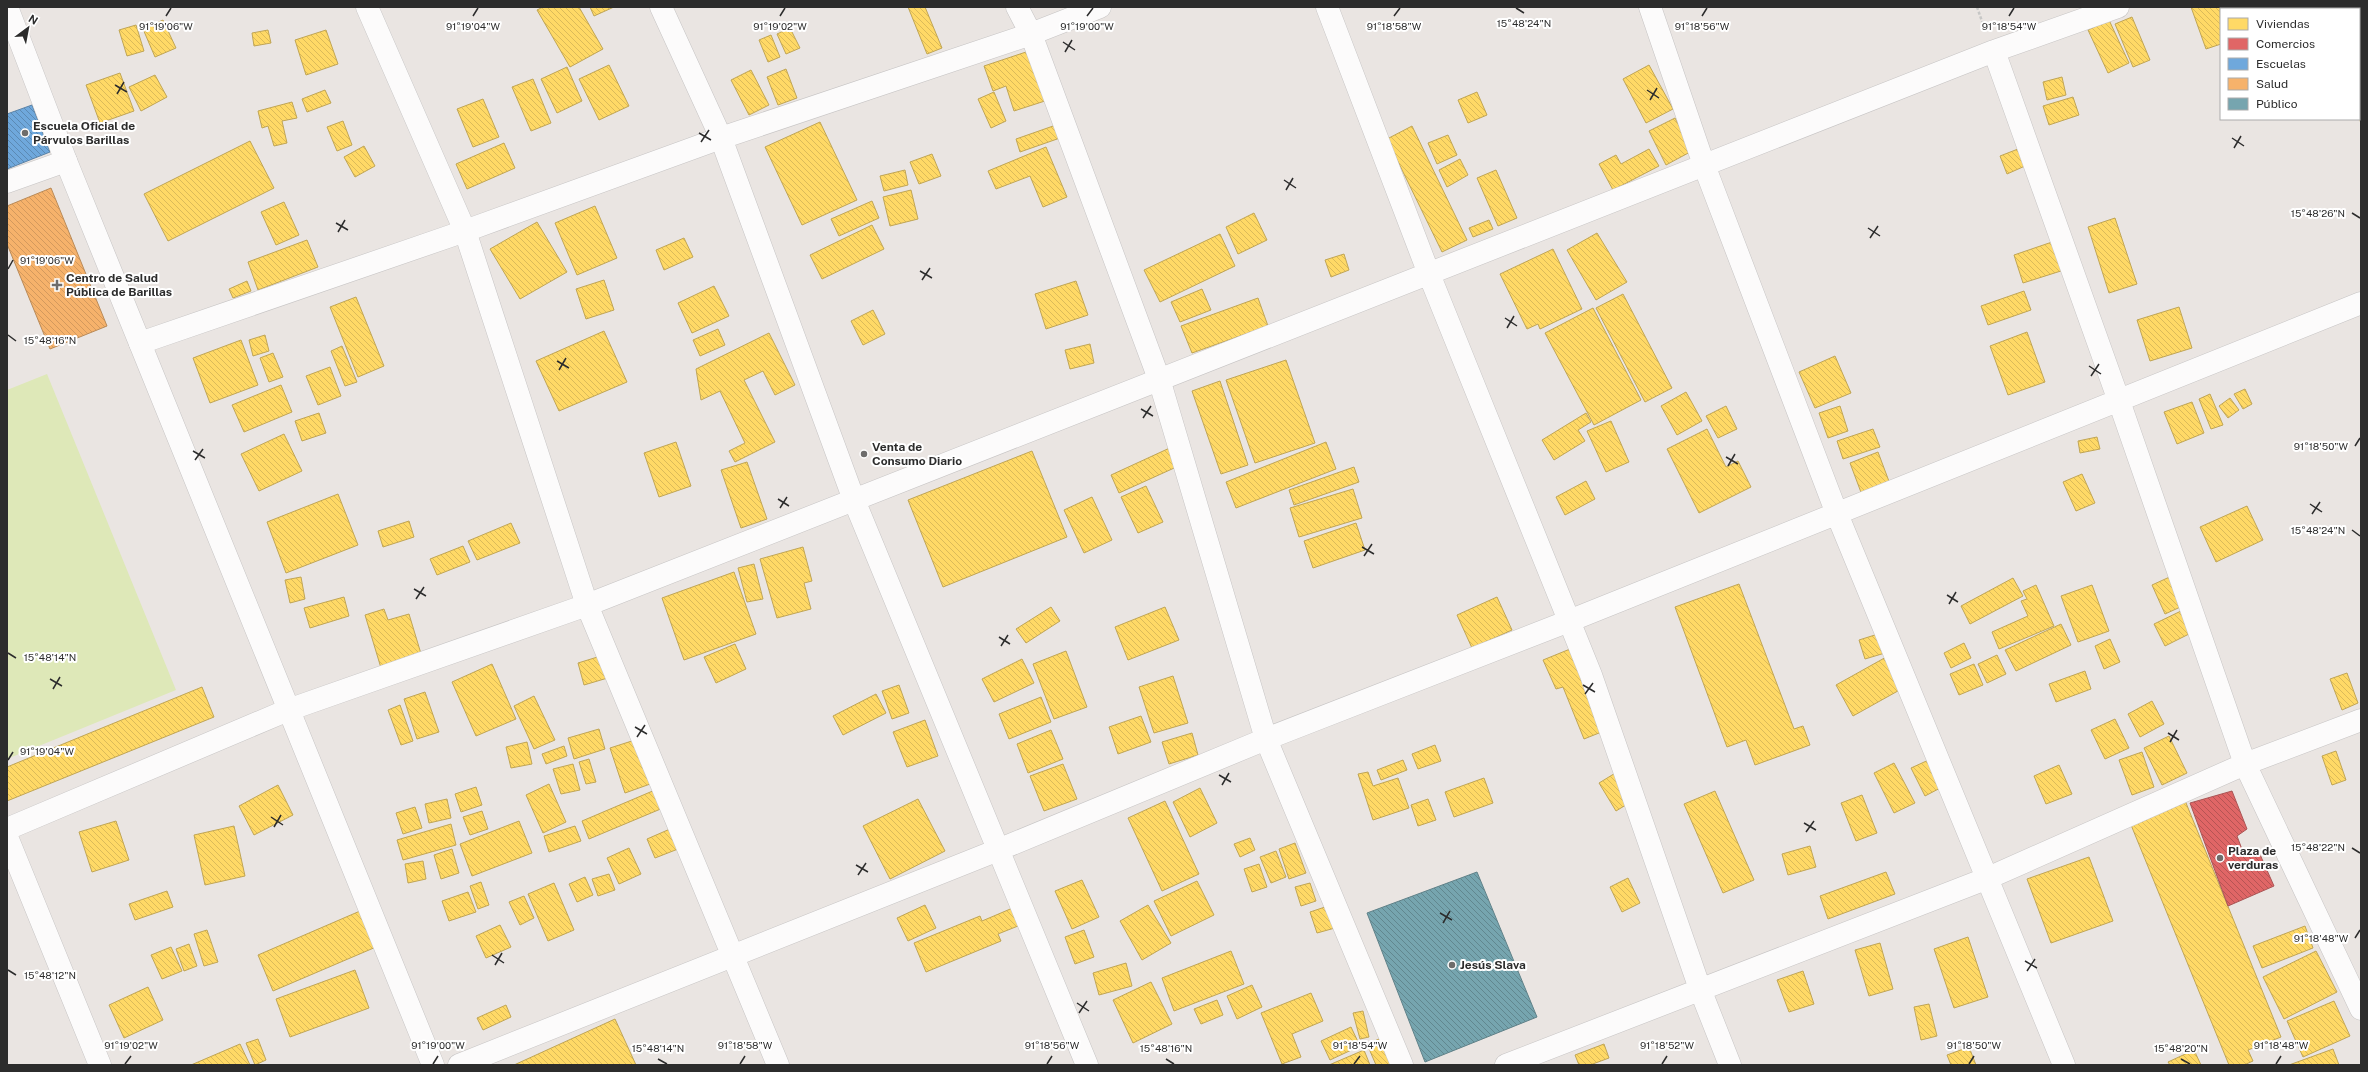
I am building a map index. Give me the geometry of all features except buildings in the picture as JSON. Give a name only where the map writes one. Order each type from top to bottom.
[{"type":"street","points":[[7,7],[66,161],[433,1065]]},
{"type":"street","points":[[367,7],[465,232],[587,605],[778,1065]]},
{"type":"street","points":[[661,7],[721,138],[854,500],[1087,1065]]},
{"type":"street","points":[[1017,7],[1031,34],[1160,379],[1266,739],[1402,1065]]},
{"type":"street","points":[[140,343],[465,232],[721,138],[1031,34],[1100,7]]},
{"type":"street","points":[[1327,7],[1429,274],[1591,675],[1700,989],[1730,1065]]},
{"type":"street","points":[[1650,7],[1704,166],[1837,514],[2064,1065]]},
{"type":"street","points":[[7,830],[288,710],[587,605],[1994,51],[2118,7]]},
{"type":"street","points":[[1994,51],[2120,401],[2245,764],[2361,1009]]},
{"type":"street","points":[[7,182],[66,161]]},
{"type":"street","points":[[460,1065],[998,850],[1266,739],[1569,621],[2361,303]]},
{"type":"street","points":[[1506,1065],[1988,878],[2245,764],[2361,720]]},
{"type":"street","points":[[7,837],[100,1065]]},
{"type":"green space","points":[[47,374],[176,690],[7,759],[7,390]]},
{"type":"place","name":"Escuela Oficial de Párvulos Barillas","points":[[25,133]]},
{"type":"place","name":"Centro de Salud Pública de Barillas","points":[[57,285]]},
{"type":"place","name":"Venta de Consumo Diario","points":[[864,454]]},
{"type":"place","name":"Plaza de verduras","points":[[2220,858]]},
{"type":"place","name":"Jesús Slava","points":[[1452,965]]}]
